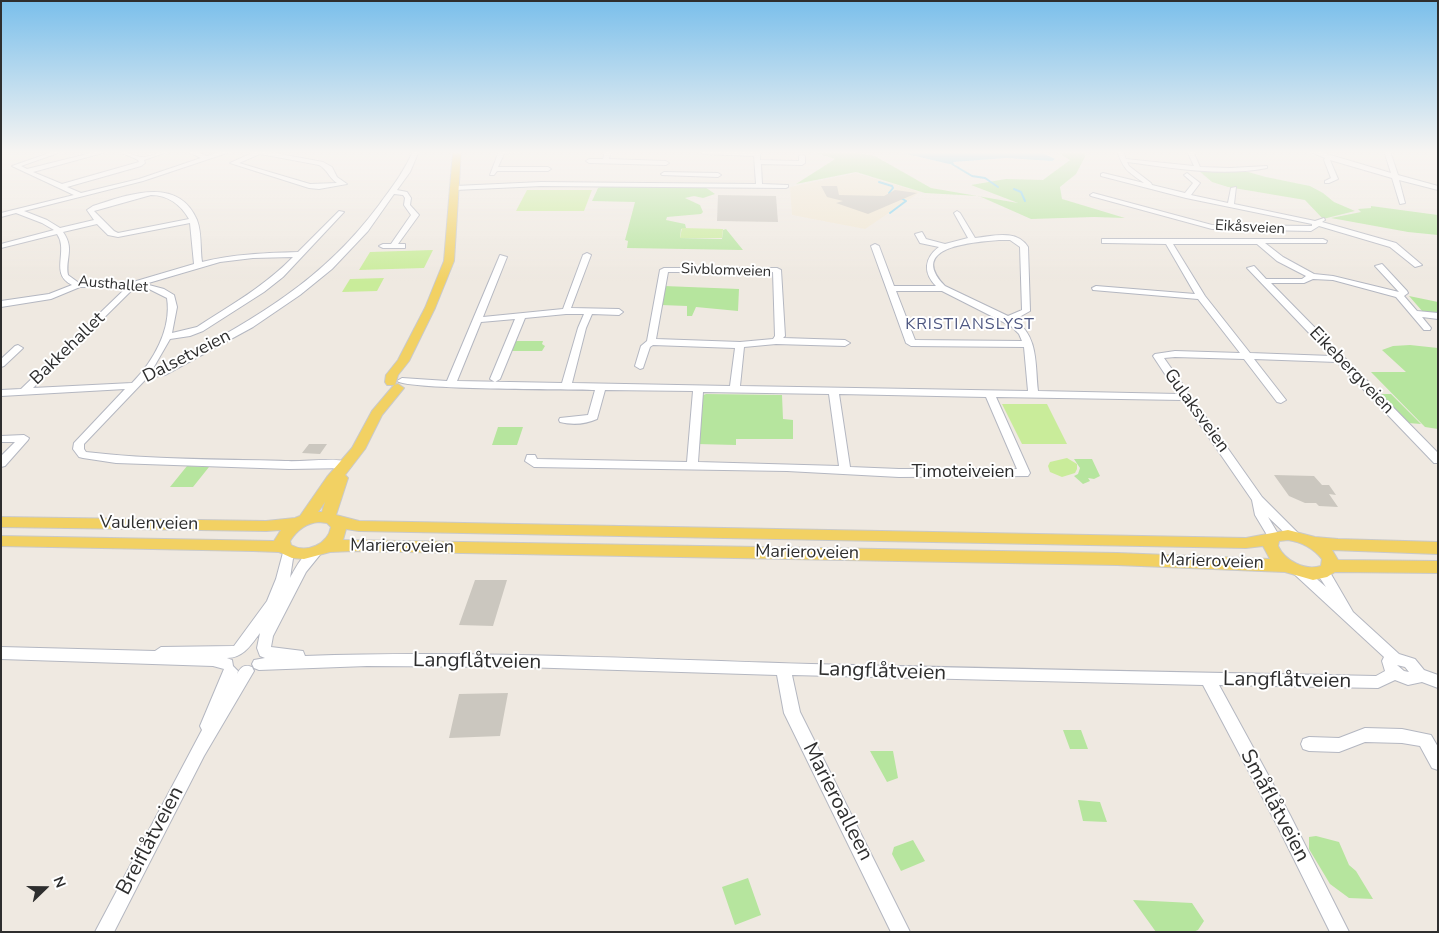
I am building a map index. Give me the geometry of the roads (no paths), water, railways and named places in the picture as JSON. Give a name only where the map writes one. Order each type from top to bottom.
[{"type":"main road","points":[[286,550],[282,540],[284,535],[301,522],[332,480],[346,466],[358,449],[376,414],[397,384],[403,361],[445,275],[449,260],[454,195]]},
{"type":"main road","points":[[321,549],[337,535],[339,528],[333,520],[333,498],[346,466]]},
{"type":"main road","name":"Marieroveien","points":[[301,522],[333,520],[359,526],[1246,543],[1281,535],[1295,536]]},
{"type":"main road","name":"Vaulenveien","points":[[1,522],[266,526],[301,522]]},
{"type":"main road","points":[[1295,536],[1311,541],[1338,545],[1438,548]]},
{"type":"main road","points":[[1272,538],[1270,546],[1273,553],[1293,568]]},
{"type":"main road","points":[[1311,541],[1328,554],[1327,569]]},
{"type":"main road","name":"Vaulenveien","points":[[1,542],[253,545],[301,554],[321,549]]},
{"type":"main road","name":"Marieroveien","points":[[321,549],[352,546],[1136,560],[1293,568],[1314,573],[1327,569],[1438,567]]},
{"type":"street","points":[[1,215],[85,195]]},
{"type":"street","points":[[145,195],[90,210],[98,221],[111,233],[118,234],[193,220]]},
{"type":"street","points":[[163,195],[179,202],[186,208],[193,220],[198,265]]},
{"type":"street","name":"Dalsetveien","points":[[346,466],[336,463],[116,460],[83,455],[78,449],[83,437],[144,376],[162,373],[186,360],[250,325],[297,293],[342,255],[390,195]]},
{"type":"street","points":[[393,246],[415,215],[406,205],[408,198],[406,195]]},
{"type":"street","name":"Eikåsveien","points":[[1093,195],[1212,227],[1311,229],[1319,222]]},
{"type":"street","points":[[1181,195],[1319,222],[1393,245],[1418,265]]},
{"type":"street","points":[[1231,204],[1233,195]]},
{"type":"street","points":[[1401,195],[1402,203]]},
{"type":"street","points":[[17,211],[44,221],[59,231]]},
{"type":"street","points":[[166,337],[190,333],[265,287],[301,254],[340,212]]},
{"type":"street","points":[[956,212],[973,240]]},
{"type":"street","points":[[1,246],[98,221]]},
{"type":"street","name":"Austhallet","points":[[59,231],[66,242],[67,252],[62,270],[63,276],[68,282],[133,286],[158,290],[171,297],[173,311],[166,337],[144,376]]},
{"type":"street","points":[[919,234],[923,241],[945,246]]},
{"type":"street","points":[[942,289],[931,275],[930,269],[935,253],[945,246],[973,240],[1012,238],[1020,242],[1024,247],[1026,312],[1010,319]]},
{"type":"street","points":[[1105,241],[1259,242],[1274,240],[1323,242]]},
{"type":"street","points":[[1169,242],[1201,297],[1281,400]]},
{"type":"street","points":[[1259,242],[1280,259],[1312,276],[1340,279],[1399,295],[1427,328]]},
{"type":"street","points":[[383,246],[402,246]]},
{"type":"street","points":[[875,246],[911,343],[1027,344]]},
{"type":"street","points":[[133,286],[198,265],[246,257],[301,254]]},
{"type":"street","points":[[566,311],[587,254]]},
{"type":"street","points":[[451,384],[503,257]]},
{"type":"street","points":[[1379,266],[1404,293],[1399,295]]},
{"type":"street","name":"Eikebergveien","points":[[1251,268],[1438,460]]},
{"type":"street","name":"Sivblomveien","points":[[651,342],[664,270],[777,270],[781,324],[780,336],[776,341]]},
{"type":"street","points":[[1265,282],[1304,281],[1312,276]]},
{"type":"street","points":[[2,304],[52,296],[78,284]]},
{"type":"street","name":"Bakkehallet","points":[[25,391],[133,286]]},
{"type":"street","points":[[890,288],[942,289],[1010,319],[1023,332],[1027,344],[1033,394]]},
{"type":"street","points":[[1096,288],[1201,297]]},
{"type":"street","points":[[478,320],[566,311],[619,312]]},
{"type":"street","points":[[566,386],[577,353],[582,328],[589,311]]},
{"type":"street","points":[[1415,313],[1438,316]]},
{"type":"street","points":[[495,379],[521,316]]},
{"type":"street","points":[[635,388],[646,346],[651,342],[740,346],[776,341],[845,343]]},
{"type":"street","points":[[735,390],[740,346]]},
{"type":"street","points":[[1,364],[18,348]]},
{"type":"street","name":"Gulaksveien","points":[[1295,536],[1258,500],[1160,362],[1158,356],[1175,354],[1340,359]]},
{"type":"street","points":[[397,384],[1185,397]]},
{"type":"street","points":[[1,393],[133,386]]},
{"type":"street","points":[[564,420],[586,420],[592,417],[601,387]]},
{"type":"street","points":[[692,466],[698,388]]},
{"type":"street","points":[[834,390],[845,468]]},
{"type":"street","name":"Timoteiveien","points":[[531,458],[531,462],[534,463],[845,468],[861,472],[1024,473],[989,393]]},
{"type":"street","points":[[1,439],[24,438],[1,463]]},
{"type":"street","points":[[314,464],[333,471],[332,480]]},
{"type":"street","points":[[1258,500],[1261,515],[1272,538]]},
{"type":"street","name":"Breiflåtveien","points":[[104,932],[198,751],[259,659],[266,636],[301,569],[321,549]]},
{"type":"street","name":"Breiflåtveien","points":[[198,751],[233,659],[263,620],[272,604],[286,569],[286,550]]},
{"type":"street","points":[[1293,568],[1350,617],[1395,666],[1411,680],[1417,678],[1419,674],[1438,682]]},
{"type":"street","points":[[1327,569],[1350,617]]},
{"type":"street","points":[[1,653],[213,660],[233,659],[254,644],[259,659],[238,673],[233,659]]},
{"type":"street","name":"Langflåtveien","points":[[259,659],[522,661],[978,675],[1378,682],[1395,666]]},
{"type":"street","name":"Marieroalleen","points":[[784,669],[785,685],[792,712],[901,932]]},
{"type":"street","name":"Småflåtveien","points":[[1208,680],[1284,821],[1340,932]]},
{"type":"street","points":[[1309,744],[1339,745],[1365,735],[1402,736],[1425,740],[1438,762]]},
{"type":"waterway","points":[[1022,195],[1025,201]]},
{"type":"waterway","points":[[890,213],[906,201],[901,198]]},
{"type":"district","name":"KRISTIANSLYST","points":[[970,325]]}]
